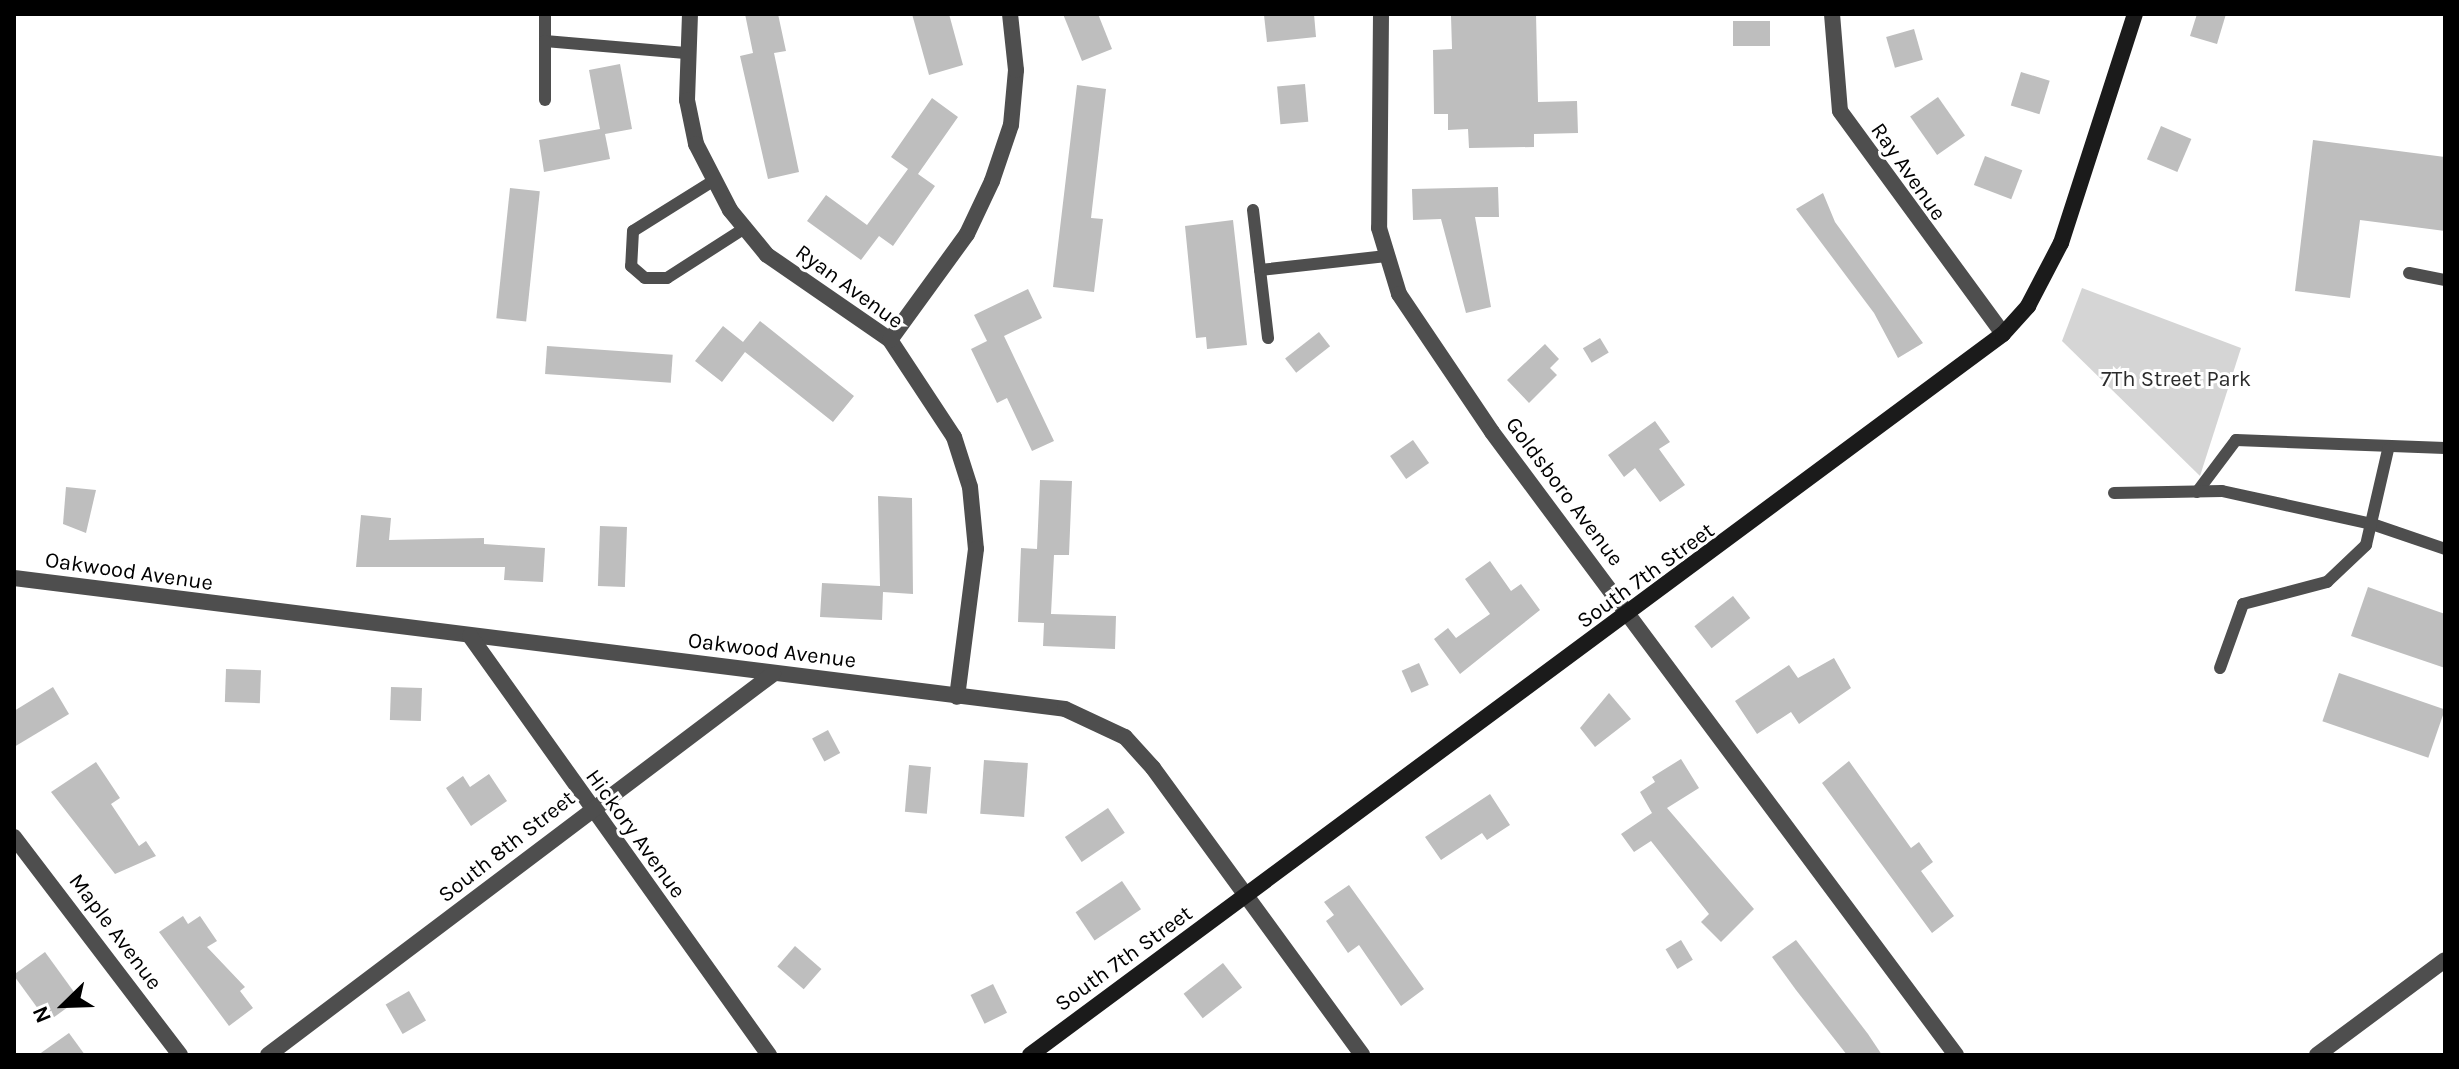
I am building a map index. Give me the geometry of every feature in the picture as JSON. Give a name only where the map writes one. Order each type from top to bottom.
[{"type":"street","name":"Ryan Avenue","points":[[690,14],[685,53],[690,114],[713,181],[767,255],[890,340],[954,437],[970,487],[973,609],[957,697]]},
{"type":"street","points":[[890,340],[967,234],[992,181],[1011,125],[1016,70],[1010,14]]},
{"type":"street","name":"Goldsboro Avenue","points":[[1381,14],[1377,186],[1386,256],[1427,342],[1956,1055]]},
{"type":"street","name":"Ray Avenue","points":[[1832,14],[1840,111],[2003,334]]},
{"type":"street","name":"South 7th Street","points":[[1030,1055],[1629,616],[2003,334],[2028,306],[2061,243],[2135,14]]},
{"type":"street","name":"Oakwood Avenue","points":[[14,578],[1065,709],[1125,737],[1362,1055]]},
{"type":"street","name":"Hickory Avenue","points":[[470,636],[590,810],[769,1055]]},
{"type":"street","name":"South 8th Street","points":[[268,1055],[773,674]]},
{"type":"street","name":"Maple Avenue","points":[[14,837],[180,1055]]},
{"type":"street","points":[[2317,1055],[2445,960]]},
{"type":"lane","points":[[545,14],[545,100]]},
{"type":"lane","points":[[545,41],[685,53]]},
{"type":"lane","points":[[713,181],[633,231],[631,266],[645,278],[667,278],[745,228]]},
{"type":"lane","points":[[1253,210],[1268,338]]},
{"type":"lane","points":[[1260,270],[1386,256]]},
{"type":"lane","points":[[2409,273],[2445,280]]},
{"type":"lane","points":[[2197,492],[2236,440],[2388,450],[2445,448]]},
{"type":"lane","points":[[2220,668],[2243,604],[2327,582],[2366,545],[2388,450]]},
{"type":"lane","points":[[2114,493],[2197,492],[2372,524],[2445,549]]},
{"type":"green space","name":"7Th Street Park","points":[[2082,288],[2241,348],[2200,476],[2062,341]]},
{"type":"building","points":[[745,14],[778,14],[786,51],[774,53],[799,172],[768,179],[740,56],[753,53]]},
{"type":"building","points":[[912,14],[949,14],[963,65],[929,75]]},
{"type":"building","points":[[1063,14],[1098,14],[1112,49],[1082,61]]},
{"type":"building","points":[[1314,14],[1316,37],[1267,42],[1264,15]]},
{"type":"building","points":[[1536,14],[1538,102],[1577,101],[1578,133],[1534,134],[1534,147],[1469,148],[1468,129],[1448,130],[1448,114],[1434,114],[1433,50],[1452,49],[1451,16]]},
{"type":"building","points":[[2197,14],[2226,14],[2217,44],[2190,36]]},
{"type":"building","points":[[1733,21],[1770,21],[1770,46],[1733,46]]},
{"type":"building","points":[[1914,29],[1923,60],[1895,68],[1886,37]]},
{"type":"building","points":[[620,64],[632,129],[605,134],[610,159],[544,172],[539,140],[600,129],[589,70]]},
{"type":"building","points":[[2021,72],[2050,81],[2039,114],[2011,105]]},
{"type":"building","points":[[1305,84],[1308,122],[1280,124],[1277,86]]},
{"type":"building","points":[[1077,85],[1106,89],[1091,218],[1103,219],[1094,292],[1053,287]]},
{"type":"building","points":[[1938,97],[1965,136],[1937,155],[1910,117]]},
{"type":"building","points":[[932,98],[958,117],[918,174],[935,186],[893,246],[879,236],[861,260],[807,221],[826,195],[867,225],[908,169],[891,157]]},
{"type":"building","points":[[2161,126],[2191,139],[2177,172],[2147,159]]},
{"type":"building","points":[[2313,140],[2445,157],[2445,231],[2360,220],[2350,298],[2295,291]]},
{"type":"building","points":[[1985,156],[2022,170],[2011,199],[1974,185]]},
{"type":"building","points":[[1498,187],[1499,217],[1475,217],[1491,307],[1466,313],[1441,219],[1413,220],[1412,189]]},
{"type":"building","points":[[510,188],[540,191],[526,321],[496,318]]},
{"type":"building","points":[[1823,193],[1835,222],[1923,343],[1898,358],[1874,313],[1796,209]]},
{"type":"building","points":[[1233,220],[1247,345],[1207,349],[1206,337],[1196,338],[1185,226]]},
{"type":"building","points":[[1028,289],[1042,318],[1004,336],[1054,441],[1032,451],[1007,398],[997,403],[971,349],[987,341],[974,315]]},
{"type":"building","points":[[760,321],[854,396],[833,422],[745,352],[722,382],[695,361],[723,326],[743,342]]},
{"type":"building","points":[[1319,332],[1330,346],[1296,373],[1285,358]]},
{"type":"building","points":[[1600,338],[1609,353],[1592,363],[1583,348]]},
{"type":"building","points":[[1545,344],[1559,359],[1550,368],[1557,375],[1529,403],[1507,380]]},
{"type":"building","points":[[547,346],[673,355],[671,383],[545,374]]},
{"type":"building","points":[[1655,421],[1670,442],[1659,449],[1685,485],[1660,502],[1635,468],[1624,477],[1608,455]]},
{"type":"building","points":[[1413,440],[1429,463],[1406,479],[1390,456]]},
{"type":"building","points":[[1040,480],[1072,481],[1069,555],[1054,555],[1051,614],[1116,616],[1115,649],[1043,646],[1044,623],[1018,622],[1021,548],[1037,549]]},
{"type":"building","points":[[66,487],[96,490],[86,533],[63,524]]},
{"type":"building","points":[[878,496],[912,498],[913,594],[883,592],[882,620],[820,617],[822,583],[880,586]]},
{"type":"building","points":[[361,515],[391,518],[389,540],[484,538],[484,544],[545,548],[543,582],[504,580],[505,567],[356,567]]},
{"type":"building","points":[[600,526],[627,527],[625,587],[598,586]]},
{"type":"building","points":[[1490,561],[1511,591],[1521,584],[1540,610],[1460,674],[1434,639],[1448,628],[1456,638],[1490,614],[1465,579]]},
{"type":"building","points":[[2368,587],[2445,614],[2445,668],[2351,636]]},
{"type":"building","points":[[1733,596],[1750,618],[1712,648],[1694,626]]},
{"type":"building","points":[[1834,658],[1851,688],[1799,724],[1791,712],[1757,734],[1735,701],[1789,665],[1798,678]]},
{"type":"building","points":[[1419,663],[1429,685],[1411,693],[1402,671]]},
{"type":"building","points":[[226,669],[261,670],[260,703],[225,702]]},
{"type":"building","points":[[2339,673],[2445,709],[2428,758],[2322,721]]},
{"type":"building","points":[[53,687],[69,714],[14,747],[14,711]]},
{"type":"building","points":[[391,687],[422,688],[421,721],[390,720]]},
{"type":"building","points":[[1609,693],[1631,719],[1595,747],[1580,728]]},
{"type":"building","points":[[828,730],[840,753],[824,761],[812,738]]},
{"type":"building","points":[[1681,759],[1699,788],[1667,808],[1754,909],[1721,942],[1701,922],[1709,914],[1651,841],[1634,852],[1621,834],[1652,813],[1640,792],[1655,782],[1652,777]]},
{"type":"building","points":[[984,760],[1028,763],[1024,817],[980,814]]},
{"type":"building","points":[[1849,761],[1911,848],[1919,842],[1933,862],[1921,871],[1954,916],[1932,933],[1822,783]]},
{"type":"building","points":[[96,762],[120,798],[111,804],[139,846],[146,841],[156,856],[115,874],[51,792]]},
{"type":"building","points":[[909,765],[931,767],[927,814],[905,812]]},
{"type":"building","points":[[489,774],[507,801],[471,826],[446,788],[463,776],[470,787]]},
{"type":"building","points":[[1490,794],[1510,825],[1487,840],[1482,833],[1441,860],[1425,837]]},
{"type":"building","points":[[1108,808],[1125,833],[1082,862],[1065,837]]},
{"type":"building","points":[[1122,881],[1141,909],[1095,941],[1076,912]]},
{"type":"building","points":[[1349,885],[1424,989],[1401,1006],[1359,945],[1348,953],[1326,921],[1334,915],[1324,902]]},
{"type":"building","points":[[183,916],[188,924],[200,916],[217,941],[207,947],[245,987],[240,991],[253,1008],[229,1026],[159,932]]},
{"type":"building","points":[[1681,940],[1693,960],[1677,969],[1666,949]]},
{"type":"building","points":[[1796,940],[1882,1055],[1847,1055],[1796,990],[1772,957]]},
{"type":"building","points":[[795,946],[821,969],[804,989],[777,966]]},
{"type":"building","points":[[45,952],[79,999],[48,1022],[14,976]]},
{"type":"building","points":[[1223,963],[1242,987],[1203,1018],[1184,994]]},
{"type":"building","points":[[993,984],[1007,1013],[985,1024],[971,995]]},
{"type":"building","points":[[409,991],[426,1020],[403,1034],[386,1004]]},
{"type":"building","points":[[69,1033],[85,1055],[38,1055]]}]
